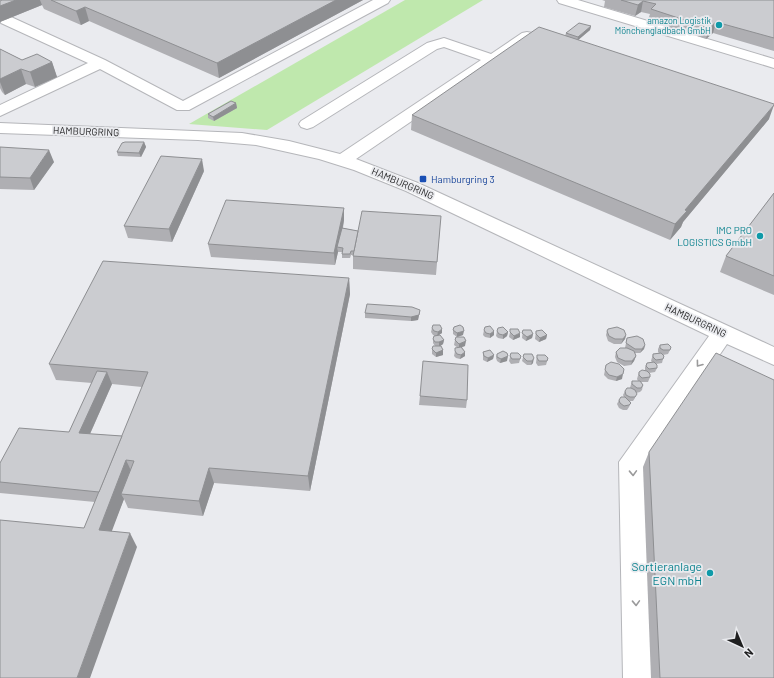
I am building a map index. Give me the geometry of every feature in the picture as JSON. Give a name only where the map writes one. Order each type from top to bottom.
[{"type":"street","points":[[6,20],[100,64],[183,107],[383,0]]},
{"type":"street","points":[[564,0],[774,64]]},
{"type":"street","points":[[343,160],[527,36]]},
{"type":"street","points":[[307,124],[440,42],[444,42],[492,59]]},
{"type":"street","points":[[0,111],[100,64]]},
{"type":"street","name":"HAMBURGRING","points":[[0,128],[182,135],[243,139],[288,146],[343,160],[377,171],[412,186],[773,357]]},
{"type":"street","points":[[638,678],[632,462],[698,366],[723,333]]},
{"type":"street","points":[[760,376],[773,357]]},
{"type":"green space","points":[[405,0],[483,0],[267,130],[189,124]]},
{"type":"building","points":[[16,0],[0,6],[0,1]]},
{"type":"building","points":[[51,0],[336,0],[217,63],[85,7],[76,11]]},
{"type":"building","name":"amazon Logistik Mönchengladbach GmbH","points":[[621,0],[774,0],[774,38],[716,22],[709,28],[651,9],[656,4],[643,1],[638,5]]},
{"type":"building","points":[[579,23],[591,26],[578,37],[566,33]]},
{"type":"building","points":[[539,27],[774,105],[685,210],[687,211],[675,224],[412,115]]},
{"type":"building","points":[[0,49],[22,60],[37,54],[52,62],[30,72],[21,69],[0,79]]},
{"type":"building","points":[[231,101],[236,103],[213,117],[208,114]]},
{"type":"building","points":[[144,142],[139,153],[117,152],[122,143]]},
{"type":"building","points":[[0,147],[49,150],[30,178],[0,177]]},
{"type":"building","points":[[161,156],[202,159],[169,229],[124,226]]},
{"type":"building","name":"IMC PRO LOGISTICS GmbH","points":[[774,193],[774,276],[726,256]]},
{"type":"building","points":[[226,200],[344,208],[334,253],[208,244]]},
{"type":"building","points":[[362,211],[441,216],[437,262],[353,256]]},
{"type":"building","points":[[342,228],[358,231],[354,251],[351,251],[350,254],[342,254],[343,248],[337,247]]},
{"type":"building","points":[[103,261],[349,278],[308,476],[209,468],[199,501],[121,494],[134,461],[126,460],[99,530],[130,533],[77,678],[0,678],[0,520],[84,528],[148,372],[49,364]]},
{"type":"building","points":[[367,304],[412,307],[420,310],[419,315],[411,317],[365,313]]},
{"type":"building","points":[[433,325],[440,325],[442,329],[438,332],[434,331],[432,328]]},
{"type":"building","points":[[460,325],[463,327],[464,331],[457,333],[453,330],[454,327]]},
{"type":"building","points":[[490,326],[494,331],[490,334],[486,333],[484,330],[485,327]]},
{"type":"building","points":[[503,327],[508,332],[503,335],[499,334],[497,331],[498,328]]},
{"type":"building","points":[[617,327],[624,330],[626,335],[623,339],[615,339],[609,336],[607,331],[608,329]]},
{"type":"building","points":[[510,329],[518,329],[520,333],[514,336],[510,332]]},
{"type":"building","points":[[523,330],[531,330],[533,334],[527,337],[522,333]]},
{"type":"building","points":[[542,330],[547,335],[540,338],[536,334],[536,331]]},
{"type":"building","points":[[440,335],[444,340],[435,342],[433,339],[434,336]]},
{"type":"building","points":[[637,336],[643,339],[645,345],[642,349],[635,349],[626,343],[627,338]]},
{"type":"building","points":[[456,337],[464,337],[466,341],[459,344],[455,340]]},
{"type":"building","points":[[668,344],[671,347],[670,350],[663,350],[660,348],[660,345]]},
{"type":"building","points":[[433,346],[441,346],[443,350],[436,353],[432,349]]},
{"type":"building","points":[[461,347],[465,352],[461,355],[457,354],[455,348]]},
{"type":"building","points":[[620,348],[627,348],[634,351],[636,356],[632,361],[625,361],[618,358],[616,352]]},
{"type":"building","points":[[490,350],[494,355],[488,358],[484,356],[483,352]]},
{"type":"building","points":[[503,351],[507,353],[508,356],[501,359],[497,357],[497,354]]},
{"type":"building","points":[[511,353],[518,353],[521,356],[520,359],[512,359],[510,356]]},
{"type":"building","points":[[661,353],[664,356],[663,359],[656,360],[653,357],[653,354]]},
{"type":"building","name":"Sortieranlage EGN mbH","points":[[716,353],[774,380],[774,678],[660,678],[649,452]]},
{"type":"building","points":[[524,354],[532,354],[534,358],[532,361],[527,361],[523,357]]},
{"type":"building","points":[[537,355],[545,355],[548,358],[547,361],[539,361]]},
{"type":"building","points":[[423,361],[468,365],[467,400],[420,396]]},
{"type":"building","points":[[611,362],[619,364],[624,369],[623,374],[617,377],[609,375],[605,370],[606,365]]},
{"type":"building","points":[[654,362],[657,365],[657,368],[649,369],[646,366],[647,363]]},
{"type":"building","points":[[642,370],[647,371],[650,374],[650,377],[642,378],[639,375],[639,372]]},
{"type":"building","points":[[97,371],[107,372],[79,433],[122,436],[99,492],[0,482],[0,463],[19,428],[69,432]]},
{"type":"building","points":[[632,381],[640,381],[643,385],[641,388],[637,388],[632,384]]},
{"type":"building","points":[[627,388],[635,390],[637,394],[635,397],[626,395],[625,391]]},
{"type":"building","points":[[621,397],[625,397],[631,403],[624,406],[619,400]]},
{"type":"place","name":"amazon Logistik Mönchengladbach GmbH","points":[[719,25]]},
{"type":"place","name":"Hamburgring 3","points":[[423,179]]},
{"type":"place","name":"IMC PRO LOGISTICS GmbH","points":[[760,236]]},
{"type":"place","name":"Sortieranlage EGN mbH","points":[[710,573]]}]
